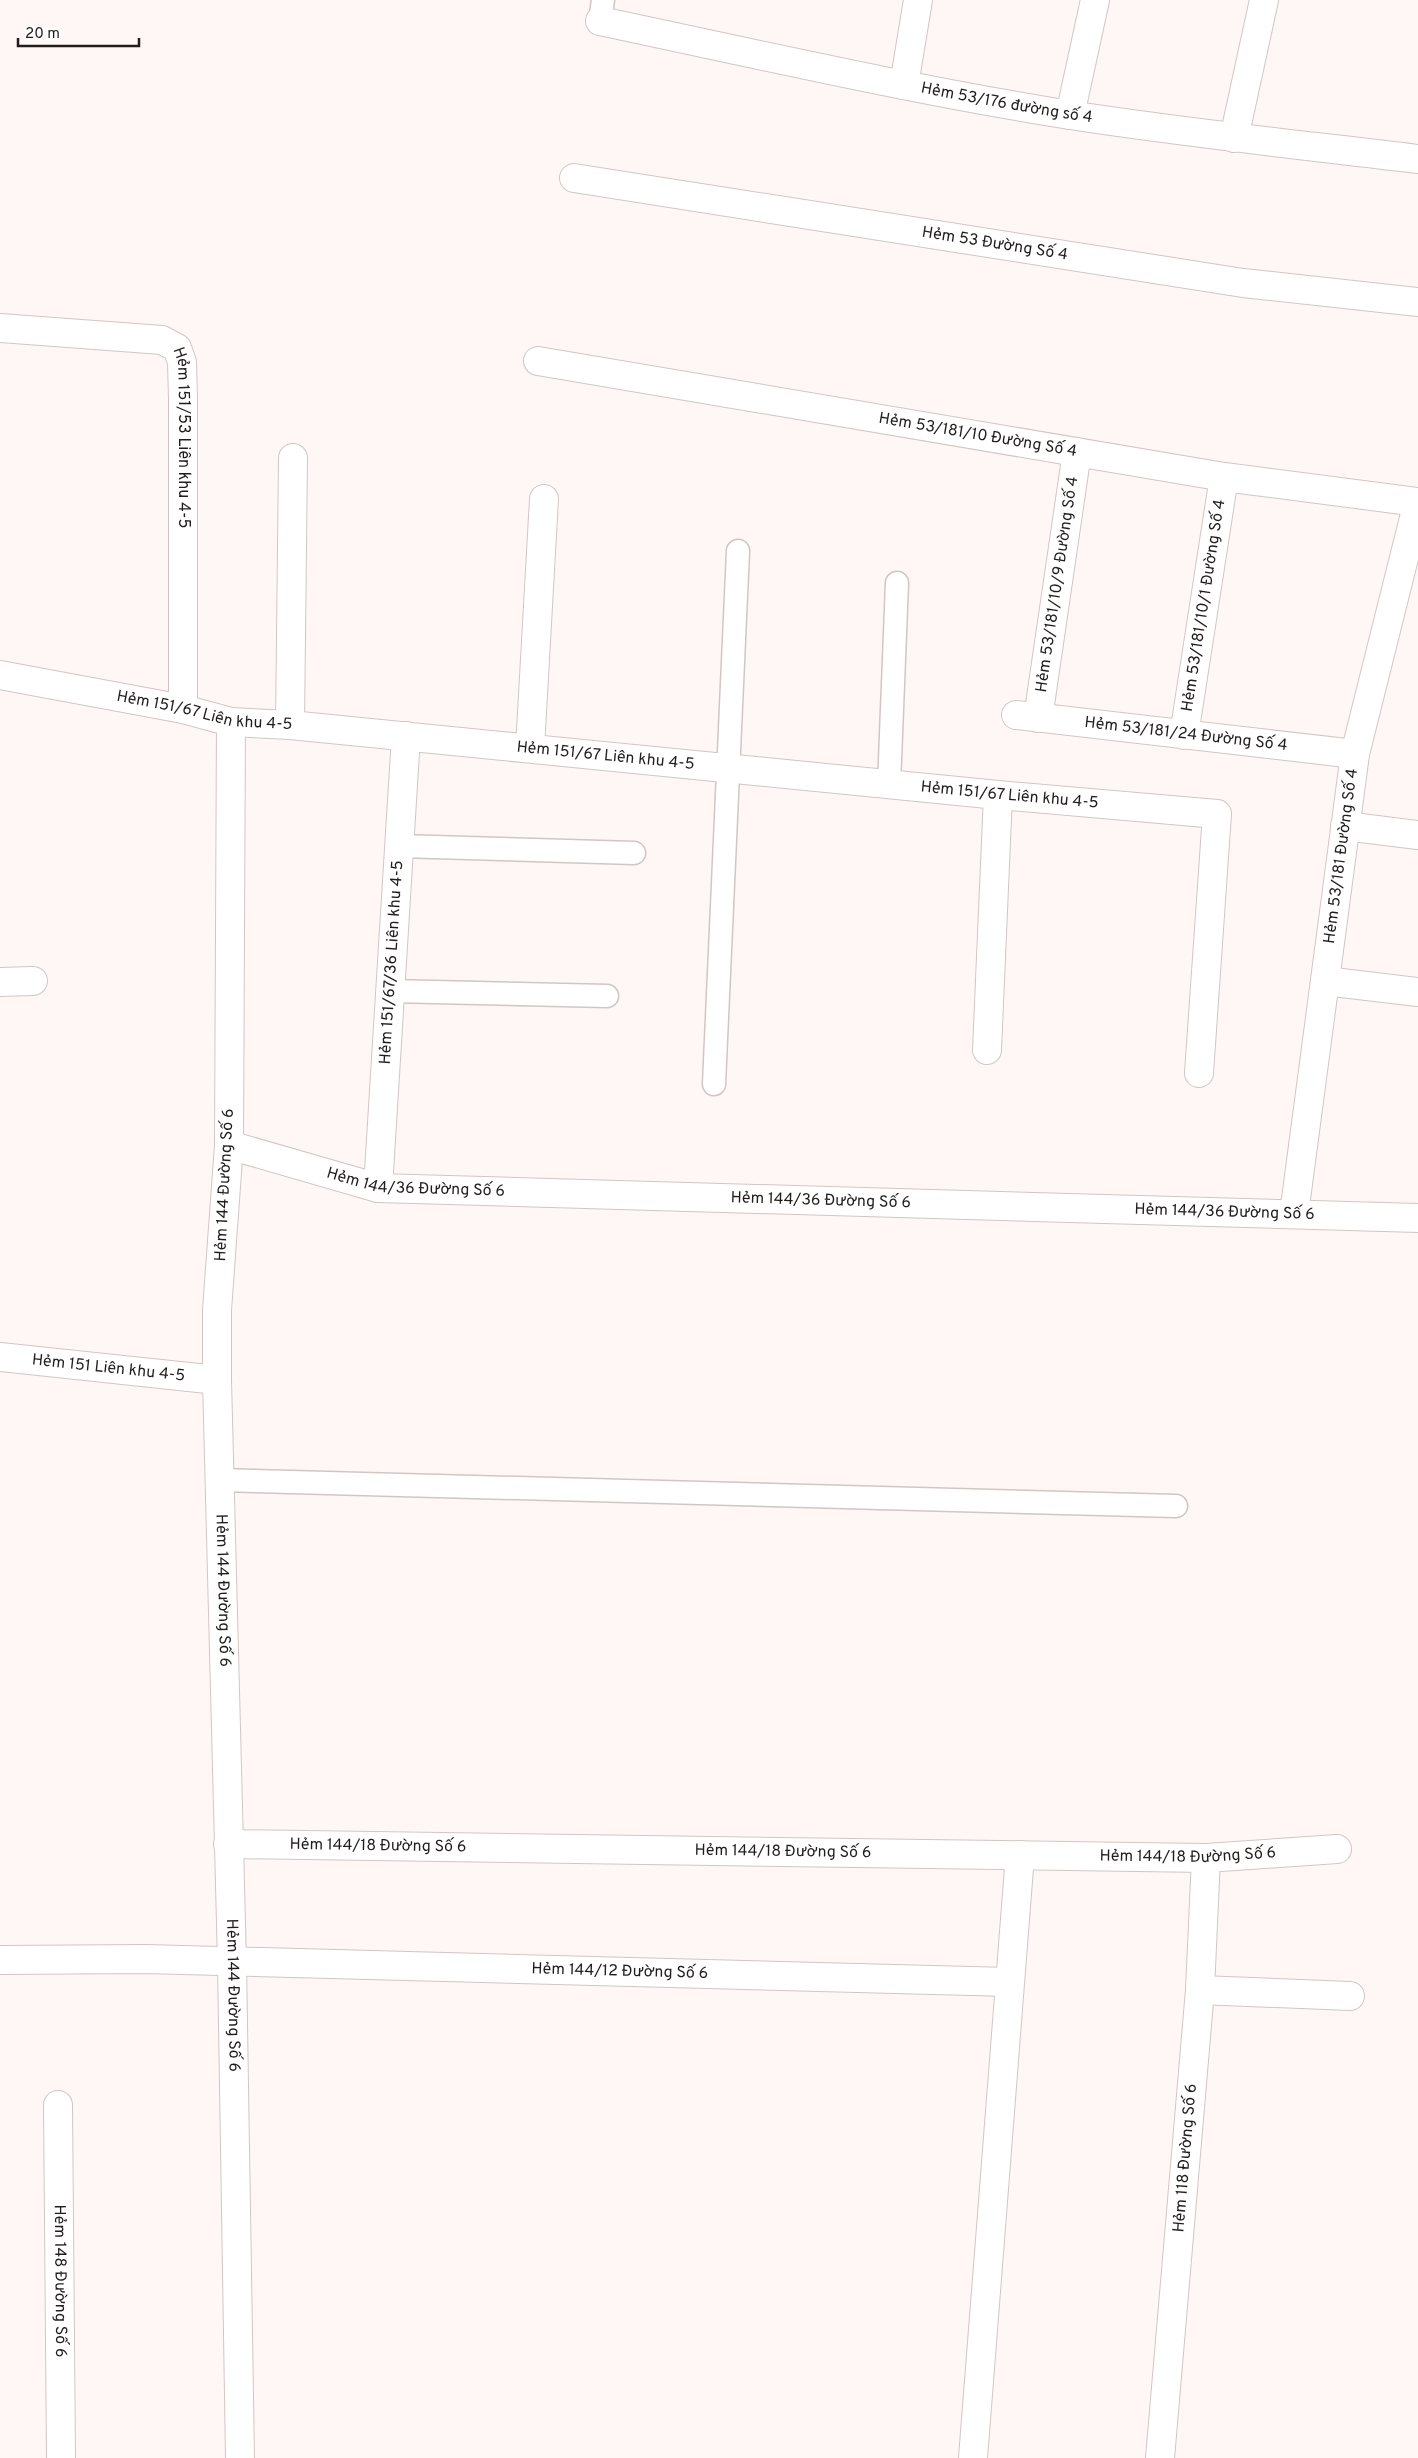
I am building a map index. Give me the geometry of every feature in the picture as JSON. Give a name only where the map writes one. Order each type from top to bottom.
[{"type":"street","points":[[904,85],[918,0]]},
{"type":"street","points":[[1070,115],[1095,0]]},
{"type":"street","points":[[1234,138],[1264,0]]},
{"type":"street","name":"Hẻm 53/176 đường số 4","points":[[601,10],[904,85],[1070,115],[1234,138],[1418,159]]},
{"type":"street","name":"Hẻm 53 Đường Số 4","points":[[574,178],[1243,283],[1418,302]]},
{"type":"street","name":"Hẻm 151/53 Liên khu 4-5","points":[[0,328],[162,340],[177,348],[182,362],[183,709]]},
{"type":"street","name":"Hẻm 53/181/10 Đường Số 4","points":[[538,361],[1224,476],[1418,502]]},
{"type":"street","name":"Hẻm 53/181/10/9 Đường Số 4","points":[[1027,716],[1077,452]]},
{"type":"street","points":[[290,725],[293,458]]},
{"type":"street","name":"Hẻm 53/181/10/1 Đường Số 4","points":[[1184,735],[1224,476]]},
{"type":"street","points":[[530,748],[544,499]]},
{"type":"street","name":"Hẻm 53/181 Đường Số 4","points":[[1294,1214],[1355,754],[1409,569],[1418,502]]},
{"type":"street","name":"Hẻm 151/67 Liên khu 4-5","points":[[0,675],[183,709],[231,722],[290,725],[998,796],[1217,814],[1199,1073]]},
{"type":"street","name":"Hẻm 53/181/24 Đường Số 4","points":[[1027,716],[1355,754]]},
{"type":"street","name":"Hẻm 144 Đường Số 6","points":[[231,722],[229,1145],[217,1310],[216,1380],[232,1962],[240,2458]]},
{"type":"street","name":"Hẻm 151/67/36 Liên khu 4-5","points":[[378,1188],[406,736]]},
{"type":"street","points":[[987,1050],[998,796]]},
{"type":"street","points":[[1345,826],[1418,835]]},
{"type":"street","points":[[0,982],[33,981]]},
{"type":"street","points":[[1325,981],[1418,992]]},
{"type":"street","name":"Hẻm 144/36 Đường Số 6","points":[[229,1145],[378,1188],[1418,1218]]},
{"type":"street","name":"Hẻm 151 Liên khu 4-5","points":[[0,1357],[216,1380]]},
{"type":"street","name":"Hẻm 144/18 Đường Số 6","points":[[228,1844],[1206,1858],[1337,1849]]},
{"type":"street","points":[[973,2458],[1020,1855]]},
{"type":"street","name":"Hẻm 118 Đường Số 6","points":[[1160,2458],[1200,1990],[1206,1858]]},
{"type":"street","name":"Hẻm 144/12 Đường Số 6","points":[[0,1960],[146,1959],[1009,1982]]},
{"type":"street","points":[[1200,1990],[1350,1996]]},
{"type":"street","name":"Hẻm 148 Đường Số 6","points":[[58,2105],[62,2458]]},
{"type":"lane","points":[[714,1084],[738,551]]},
{"type":"lane","points":[[889,785],[897,583]]},
{"type":"lane","points":[[399,846],[634,853]]},
{"type":"lane","points":[[390,992],[608,996]]},
{"type":"lane","points":[[219,1480],[1176,1506]]}]
